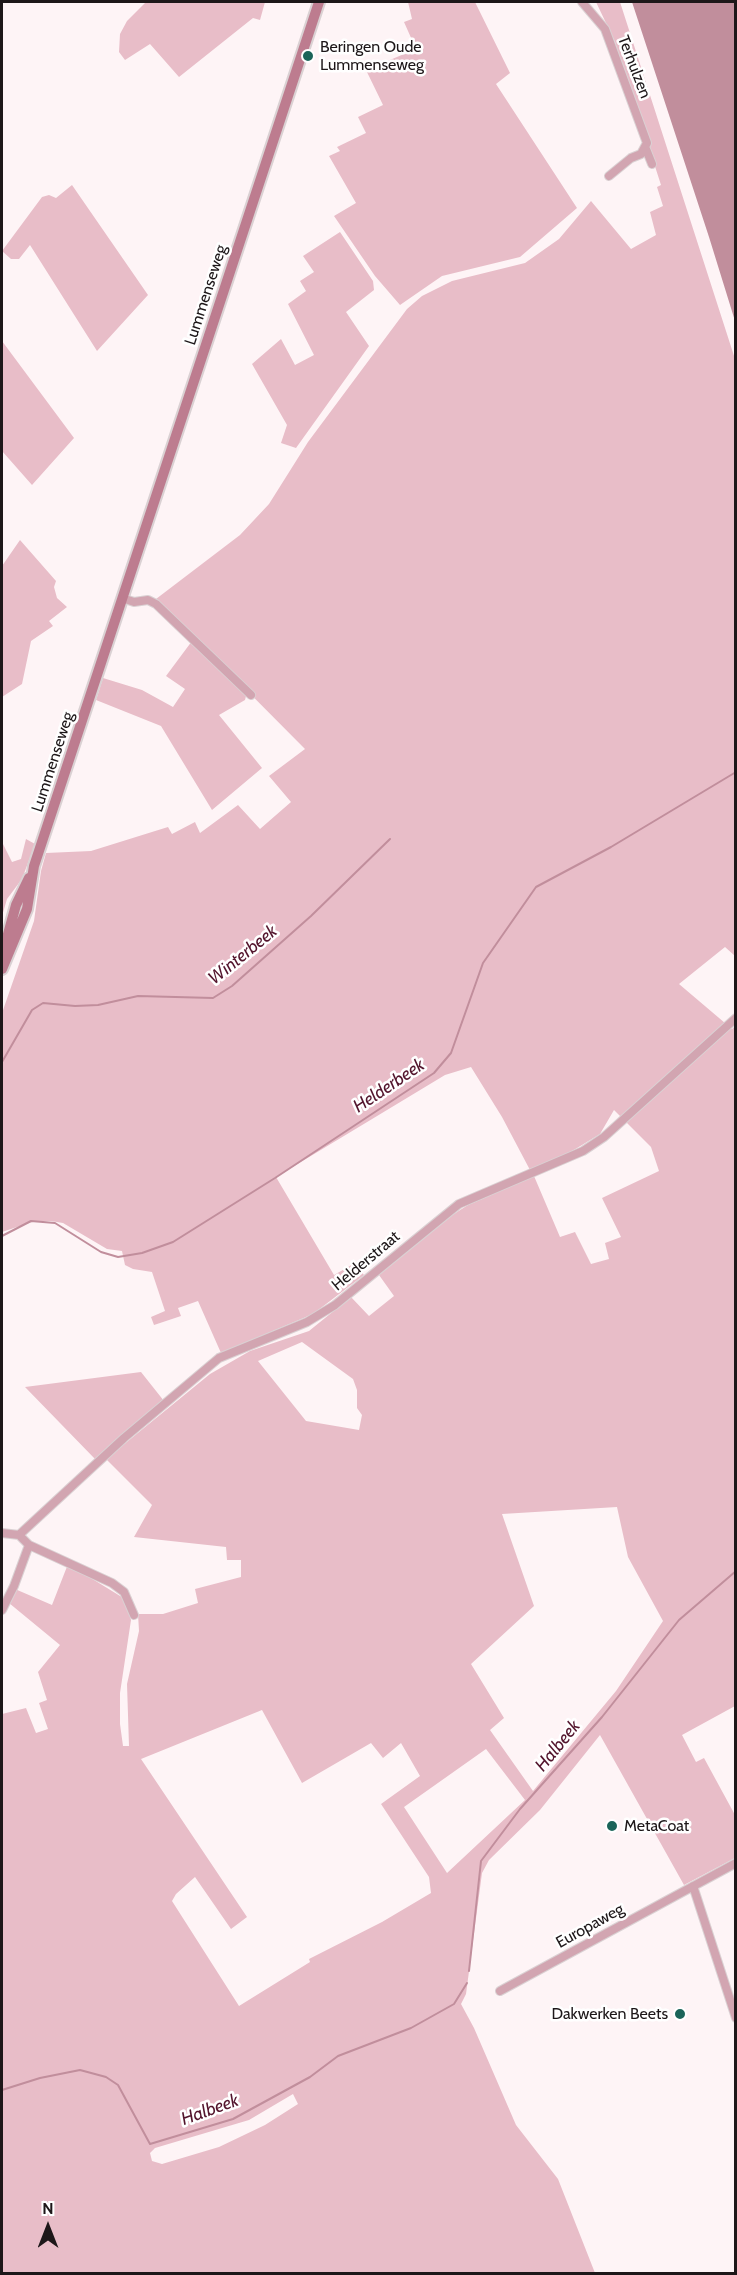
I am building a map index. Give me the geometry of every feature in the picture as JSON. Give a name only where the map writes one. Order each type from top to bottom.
[{"type":"main road","name":"Lummenseweg","points":[[33,869],[319,2]]},
{"type":"main road","points":[[2,956],[16,905],[33,869]]},
{"type":"main road","points":[[2,969],[27,909],[33,869]]},
{"type":"street","name":"Terhulzen","points":[[582,2],[605,29],[612,44],[644,133],[646,149],[652,164]]},
{"type":"street","points":[[609,176],[646,149]]},
{"type":"street","points":[[122,598],[134,602],[148,600],[156,604],[251,695]]},
{"type":"street","name":"Helderstraat","points":[[19,1535],[124,1438],[219,1358],[307,1322],[334,1305],[459,1204],[590,1147],[645,1102],[735,1018]]},
{"type":"street","points":[[2,1533],[19,1535],[30,1545],[112,1583],[124,1592],[134,1615]]},
{"type":"street","points":[[2,1610],[14,1587],[30,1545]]},
{"type":"street","name":"Europaweg","points":[[500,1990],[735,1863]]},
{"type":"street","points":[[693,1886],[735,2018]]},
{"type":"shaded area","points":[[146,2],[265,2],[260,20],[253,18],[179,77],[150,44],[125,60],[119,52],[120,34],[127,21]]},
{"type":"shaded area","points":[[408,2],[475,2],[510,73],[496,84],[577,208],[520,257],[442,276],[400,305],[375,276],[334,216],[356,203],[329,156],[340,151],[337,147],[366,133],[358,117],[383,105],[366,70],[416,49],[404,22],[412,19]]},
{"type":"shaded area","points":[[596,2],[620,2],[735,359],[735,956],[725,947],[679,984],[732,1029],[735,1026],[735,1706],[682,1735],[696,1762],[704,1758],[735,1815],[735,1858],[684,1885],[600,1735],[540,1810],[489,1860],[482,1873],[466,1994],[461,2004],[474,2028],[516,2125],[558,2179],[595,2273],[2,2273],[2,1714],[26,1708],[36,1733],[48,1729],[39,1703],[47,1700],[38,1672],[60,1645],[9,1603],[15,1589],[52,1605],[68,1564],[125,1599],[131,1620],[120,1693],[120,1724],[123,1746],[129,1746],[127,1684],[139,1631],[138,1614],[163,1614],[198,1603],[195,1589],[241,1577],[241,1560],[227,1560],[226,1547],[134,1537],[152,1505],[106,1459],[210,1374],[250,1351],[309,1331],[351,1297],[369,1316],[394,1296],[379,1275],[432,1228],[468,1205],[534,1176],[560,1237],[575,1232],[591,1264],[609,1259],[605,1243],[621,1237],[602,1198],[659,1171],[651,1147],[614,1110],[600,1134],[564,1156],[530,1170],[502,1117],[471,1067],[445,1075],[276,1177],[334,1275],[355,1263],[364,1275],[313,1314],[221,1353],[198,1301],[178,1308],[181,1316],[154,1325],[151,1317],[165,1311],[152,1272],[133,1269],[125,1265],[122,1251],[107,1249],[63,1223],[51,1221],[35,1221],[2,1232],[2,1013],[34,921],[46,853],[91,851],[168,827],[172,834],[195,822],[200,833],[238,805],[260,829],[291,802],[269,776],[305,749],[156,599],[240,535],[269,504],[308,442],[407,309],[422,296],[452,281],[525,263],[559,239],[591,201],[631,249],[656,235],[650,212],[663,206],[657,187],[661,185],[615,42]],"holes":[[[302,1342],[353,1379],[357,1390],[357,1408],[362,1415],[359,1430],[306,1421],[258,1361]],[[617,1507],[628,1557],[663,1621],[616,1691],[533,1791],[490,1730],[504,1718],[471,1664],[534,1606],[502,1514]],[[262,1710],[302,1783],[371,1743],[383,1758],[401,1743],[420,1776],[381,1804],[429,1877],[431,1893],[382,1922],[309,1959],[310,1962],[239,2006],[172,1901],[176,1894],[195,1877],[231,1929],[247,1917],[141,1759]],[[486,1749],[525,1800],[447,1873],[404,1807]],[[293,2094],[298,2104],[265,2125],[219,2147],[162,2164],[152,2161],[150,2153],[155,2148],[249,2120]]]},
{"type":"shaded area","points":[[632,2],[735,2],[735,321],[709,237]]},
{"type":"shaded area","points":[[72,185],[148,295],[97,351],[30,245],[19,259],[11,259],[2,251],[42,197],[49,195],[56,198]]},
{"type":"shaded area","points":[[340,232],[373,281],[374,290],[346,312],[369,346],[296,448],[281,443],[287,425],[252,364],[281,339],[295,365],[314,355],[288,304],[306,291],[300,281],[314,272],[303,256]]},
{"type":"shaded area","points":[[2,341],[74,438],[32,485],[2,451]]},
{"type":"shaded area","points":[[20,540],[56,581],[54,587],[57,598],[67,607],[49,621],[53,626],[31,641],[22,684],[2,697],[2,566]]},
{"type":"shaded area","points":[[192,641],[246,696],[245,700],[219,715],[262,768],[212,810],[161,726],[96,700],[103,678],[142,690],[173,707],[185,689],[166,676]]},
{"type":"shaded area","points":[[26,839],[35,844],[22,879],[7,899],[2,916],[2,842],[12,862],[21,859]]},
{"type":"shaded area","points":[[141,1372],[164,1401],[95,1459],[25,1387]]},
{"type":"waterway","name":"Helderbeek","points":[[2,1236],[31,1221],[55,1223],[101,1252],[118,1257],[142,1253],[173,1242],[275,1178],[434,1073],[451,1053],[483,963],[536,887],[611,847],[736,772]]},
{"type":"waterway","name":"Winterbeek","points":[[2,1062],[32,1010],[43,1003],[75,1006],[98,1005],[138,996],[213,998],[232,986],[311,916],[390,839]]},
{"type":"waterway","name":"Halbeek","points":[[469,1971],[481,1861],[520,1809],[602,1717],[679,1620],[736,1571]]},
{"type":"waterway","name":"Halbeek","points":[[2,2090],[40,2078],[80,2070],[106,2077],[118,2085],[150,2144],[233,2119],[310,2077],[338,2056],[411,2028],[454,2004],[467,1983]]},
{"type":"place","name":"Beringen Oude Lummenseweg","points":[[308,56]]},
{"type":"place","name":"MetaCoat","points":[[612,1826]]},
{"type":"place","name":"Dakwerken Beets","points":[[680,2014]]}]
